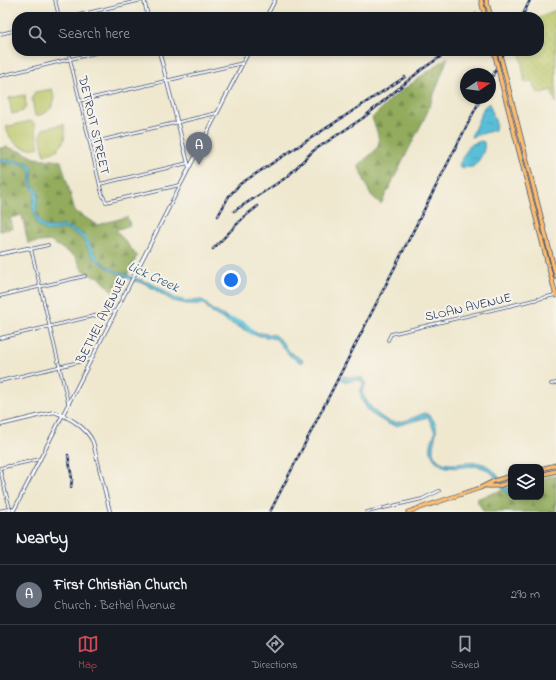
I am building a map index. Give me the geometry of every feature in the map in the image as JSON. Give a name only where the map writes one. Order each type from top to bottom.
[{"type":"main road","points":[[481,0],[484,12]]},
{"type":"main road","points":[[486,0],[490,12]]},
{"type":"main road","points":[[495,56],[556,295]]},
{"type":"main road","points":[[500,56],[556,276]]},
{"type":"main road","points":[[526,180],[531,178]]},
{"type":"main road","points":[[544,468],[556,465]]},
{"type":"main road","points":[[544,474],[556,471]]},
{"type":"main road","points":[[408,512],[486,486],[494,481],[508,477]]},
{"type":"main road","points":[[486,486],[498,486],[508,484]]},
{"type":"street","points":[[55,0],[58,12]]},
{"type":"street","points":[[91,12],[143,0],[147,12]]},
{"type":"street","points":[[269,12],[275,0]]},
{"type":"street","points":[[0,34],[12,31]]},
{"type":"street","name":"DETROIT STREET","points":[[69,56],[103,199],[106,202],[181,185]]},
{"type":"street","points":[[0,76],[83,56]]},
{"type":"street","points":[[160,56],[189,168]]},
{"type":"street","name":"BETHEL AVENUE","points":[[14,511],[246,56]]},
{"type":"street","points":[[79,101],[243,63]]},
{"type":"street","points":[[90,143],[217,113]]},
{"type":"street","points":[[100,184],[188,163]]},
{"type":"street","points":[[0,254],[48,245]]},
{"type":"street","points":[[31,249],[68,404]]},
{"type":"street","points":[[0,296],[85,276]]},
{"type":"street","name":"SLOAN AVENUE","points":[[388,340],[391,334],[556,295]]},
{"type":"street","points":[[0,338],[115,311]]},
{"type":"street","points":[[0,381],[91,359]]},
{"type":"street","points":[[551,384],[556,383]]},
{"type":"street","points":[[0,424],[53,412],[85,430],[93,442],[110,512]]},
{"type":"street","points":[[10,509],[0,469],[40,459]]},
{"type":"street","points":[[367,512],[425,498],[439,491]]},
{"type":"street","points":[[0,511],[10,509],[14,511]]},
{"type":"green space","points":[[556,10],[556,103],[551,90],[542,93],[536,92],[532,81],[525,83],[521,56],[544,56],[544,15]]},
{"type":"green space","points":[[448,57],[427,113],[381,204],[370,194],[358,165],[372,154],[378,145],[378,135],[372,118],[393,97]]},
{"type":"green space","points":[[52,89],[54,99],[49,111],[35,116],[32,98],[35,92]]},
{"type":"green space","points":[[25,95],[26,106],[23,111],[12,114],[9,98]]},
{"type":"green space","points":[[30,121],[34,123],[39,147],[28,149],[14,142],[6,127]]},
{"type":"green space","points":[[64,124],[65,135],[62,144],[55,151],[44,155],[40,134],[43,129]]},
{"type":"green space","points":[[7,147],[35,158],[61,161],[75,211],[97,225],[127,217],[130,225],[116,230],[137,256],[117,296],[98,276],[92,276],[81,268],[76,257],[50,241],[28,243],[22,215],[10,218],[13,228],[0,231],[0,148]]},
{"type":"green space","points":[[556,475],[556,512],[484,512],[476,499],[508,488],[508,500],[544,500],[544,478]]},
{"type":"water","points":[[489,104],[496,123],[495,130],[471,137],[484,107]]},
{"type":"water","points":[[481,141],[484,142],[484,149],[478,162],[473,167],[461,168],[459,165],[469,145]]},
{"type":"water","name":"Lick Creek","points":[[0,159],[27,162],[32,166],[32,182],[38,190],[36,210],[42,225],[48,227],[65,226],[79,232],[86,238],[101,261],[121,273],[151,284],[178,299],[187,301],[203,300],[211,309],[255,332],[275,335],[290,352],[303,360],[302,363],[290,356],[276,339],[255,335],[228,322],[212,313],[204,304],[187,304],[173,301],[144,283],[134,281],[112,271],[93,257],[81,237],[69,230],[63,229],[48,232],[37,225],[32,206],[35,193],[30,184],[31,173],[28,167],[24,164],[0,162]]},
{"type":"water","points":[[342,376],[363,378],[366,384],[362,392],[366,401],[378,414],[388,421],[400,422],[425,413],[431,417],[436,426],[433,452],[437,459],[448,464],[476,463],[486,465],[492,469],[508,489],[508,494],[489,471],[476,466],[454,468],[448,467],[436,461],[431,454],[431,443],[435,432],[428,417],[396,426],[388,424],[370,413],[361,399],[360,391],[363,385],[362,381],[354,380],[348,382],[340,379]]},
{"type":"waterway","name":"Lick Creek","points":[[229,320],[243,323],[252,332]]},
{"type":"railway","points":[[524,12],[530,0]]},
{"type":"railway","points":[[234,211],[287,177],[313,151],[363,118],[421,70],[442,56]]},
{"type":"railway","points":[[496,69],[502,56]]},
{"type":"railway","points":[[218,216],[229,196],[240,184],[405,77]]},
{"type":"railway","points":[[270,512],[478,104]]},
{"type":"railway","points":[[213,249],[244,217],[258,206]]},
{"type":"railway","points":[[68,455],[72,479],[71,487]]},
{"type":"place","name":"First Christian Church","points":[[199,165]]}]
